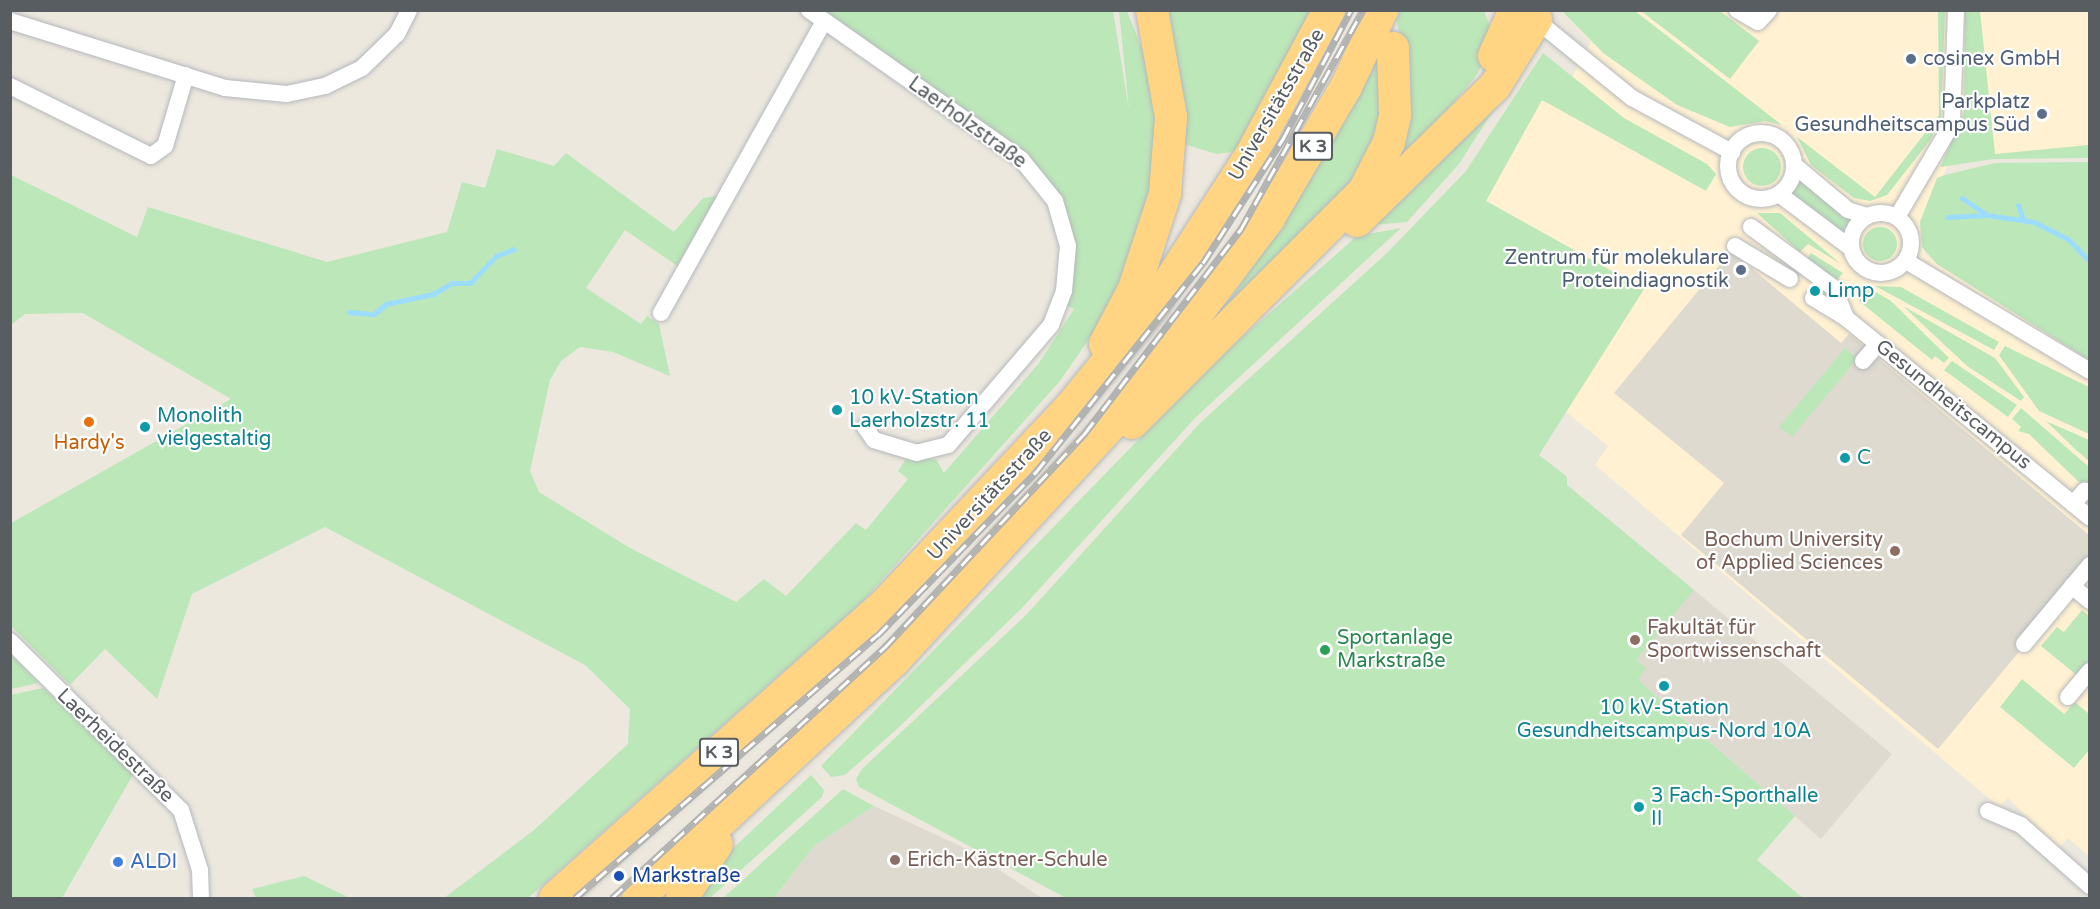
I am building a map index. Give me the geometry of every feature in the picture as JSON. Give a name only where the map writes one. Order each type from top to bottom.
[{"type":"highway","points":[[1068,410],[1134,289],[1166,194],[1171,117],[1152,10]]},
{"type":"highway","name":"Universitätsstraße","points":[[555,898],[884,605],[1068,410],[1154,305],[1251,155],[1329,10]]},
{"type":"highway","name":"K 3","points":[[638,898],[746,801],[922,632],[1054,493],[1231,274],[1312,147],[1382,10]]},
{"type":"highway","points":[[1314,245],[1367,212],[1441,136],[1495,86],[1531,14]]},
{"type":"highway","points":[[1054,493],[1175,385],[1314,245],[1364,191],[1389,142],[1397,87],[1393,48]]},
{"type":"highway","points":[[682,898],[746,801]]},
{"type":"street","points":[[10,21],[186,75],[256,93],[307,92],[362,68],[397,34],[409,10]]},
{"type":"street","name":"Laerholzstraße","points":[[809,10],[1021,159],[1055,201],[1068,246],[1064,291],[1051,325],[948,444],[917,453],[874,440],[865,427]]},
{"type":"street","points":[[1737,10],[1758,22],[1769,10]]},
{"type":"street","points":[[1897,217],[1952,124],[1956,10]]},
{"type":"street","points":[[1531,14],[1644,106],[1732,152]]},
{"type":"street","points":[[661,313],[824,21]]},
{"type":"street","points":[[10,86],[151,156],[165,146],[186,75]]},
{"type":"street","points":[[1794,165],[1779,194],[1759,199],[1739,190],[1729,173],[1732,152],[1746,137],[1768,134],[1786,144],[1794,165],[1848,210],[1867,216],[1897,217]]},
{"type":"street","points":[[1779,194],[1851,248],[1860,266],[1879,274],[1906,261]]},
{"type":"street","points":[[1851,248],[1854,230],[1867,216]]},
{"type":"street","points":[[1897,217],[1910,236],[1906,261]]},
{"type":"street","points":[[1751,226],[1802,258],[1834,288],[1846,318]]},
{"type":"street","points":[[1735,246],[1788,278],[1802,258]]},
{"type":"street","points":[[1906,261],[2090,371]]},
{"type":"street","name":"Gesundheitscampus","points":[[1813,298],[1846,318],[2090,518]]},
{"type":"street","points":[[1863,361],[1878,344]]},
{"type":"street","points":[[2073,504],[2085,490]]},
{"type":"street","points":[[2024,644],[2090,565]]},
{"type":"street","points":[[2072,586],[2090,600]]},
{"type":"street","name":"Laerheidestraße","points":[[10,641],[170,795],[192,840],[201,898]]},
{"type":"street","points":[[2068,697],[2090,671]]},
{"type":"street","points":[[1988,812],[2021,825],[2090,886]]},
{"type":"shaded area","points":[[1562,11],[2089,11],[2089,145],[1951,159],[1920,222],[1925,254],[1937,264],[2089,360],[2089,856],[2068,838],[2058,849],[2008,798],[1999,807],[1595,465],[1608,446],[1566,412],[1644,289],[1486,201],[1542,100],[1556,107],[1591,42]]},
{"type":"shaded area","name":"Bochum University of Applied Sciences","points":[[1731,251],[1841,343],[1849,334],[2089,535],[2089,568],[1938,749],[1681,535],[1724,483],[1614,393]]},
{"type":"shaded area","name":"Fakultät für Sportwissenschaft","points":[[1546,460],[1567,477],[1567,485],[1892,754],[1821,839],[1649,689],[1625,725]]},
{"type":"shaded area","name":"Erich-Kästner-Schule","points":[[874,806],[969,850],[1042,898],[774,898],[814,846]]},
{"type":"green space","points":[[820,11],[1113,11],[1129,110],[1119,11],[1127,11],[1149,66],[1159,129],[1146,223],[1107,313],[1060,381],[863,601],[528,898],[444,898],[534,830],[628,744],[630,709],[585,665],[325,527],[192,594],[157,699],[105,649],[70,685],[11,626],[11,523],[231,399],[83,313],[25,314],[11,325],[11,175],[137,237],[148,207],[327,262],[447,232],[462,182],[485,188],[497,149],[554,166],[566,153],[674,232],[703,198],[716,196],[720,202],[683,270],[625,230],[586,288],[641,324],[647,316],[659,324],[670,376],[613,352],[580,347],[561,361],[550,380],[530,471],[539,492],[630,548],[736,602],[764,579],[786,596],[856,523],[866,530],[908,479],[898,471],[908,456],[936,459],[944,473],[1039,363],[1074,309],[1066,305],[1059,199]]},
{"type":"green space","points":[[1158,11],[1315,11],[1239,151],[1216,154],[1181,143]]},
{"type":"green space","points":[[1400,11],[1484,11],[1495,40],[1476,76],[1392,175],[1410,91],[1397,21]]},
{"type":"green space","points":[[1562,11],[1635,11],[1782,125],[1765,121],[1730,127],[1677,105],[1603,53]]},
{"type":"green space","points":[[1641,11],[1720,11],[1759,41],[1730,79]]},
{"type":"green space","points":[[1938,11],[1945,11],[1941,117],[1931,139],[1887,195],[1870,201],[1854,198],[1811,165],[1797,137],[1875,197],[1939,115]]},
{"type":"green space","points":[[1965,11],[1980,11],[1995,154],[2089,145],[2089,158],[1994,159],[1940,167],[1964,113]]},
{"type":"green space","points":[[1386,43],[1375,161],[1222,311],[1263,251]]},
{"type":"green space","name":"Sportanlage Markstraße","points":[[1543,53],[1624,118],[1707,164],[1716,174],[1706,191],[1542,100],[1486,201],[1644,289],[1539,455],[1567,477],[1567,485],[1694,590],[1636,660],[1646,668],[1638,680],[1795,816],[1757,860],[1803,898],[1066,898],[859,787],[856,779],[862,769],[1027,614],[1200,423],[1388,252],[1466,171]]},
{"type":"green space","points":[[1512,81],[1459,164],[1407,222],[1373,225]]},
{"type":"green space","points":[[1762,148],[1776,153],[1781,167],[1776,181],[1762,186],[1748,181],[1743,167],[1748,153]]},
{"type":"green space","points":[[2089,162],[2089,360],[1937,264],[1922,247],[1920,222],[1937,178],[1945,175],[1995,163]]},
{"type":"green space","points":[[1799,181],[1851,220],[1843,236],[1789,195]]},
{"type":"green space","points":[[1757,213],[1780,213],[1841,264],[1808,244],[1800,252]]},
{"type":"green space","points":[[1880,227],[1892,232],[1897,244],[1892,256],[1880,261],[1868,256],[1863,244],[1868,232]]},
{"type":"green space","points":[[1401,228],[1196,417],[1022,608],[897,729],[845,775],[831,777],[821,766],[1213,363],[1357,236]]},
{"type":"green space","points":[[1811,253],[1843,273],[1836,281],[1807,259]]},
{"type":"green space","points":[[1875,286],[1901,287],[1999,342],[1994,350]]},
{"type":"green space","points":[[1869,288],[1891,301],[1949,358],[1944,363],[1935,356],[1932,360],[1859,301]]},
{"type":"green space","points":[[1903,306],[1995,358],[2024,397],[2021,401],[1967,366]]},
{"type":"green space","points":[[2005,346],[2089,387],[2089,434],[2039,411],[1999,355]]},
{"type":"green space","points":[[1845,348],[1857,359],[1792,437],[1779,427]]},
{"type":"green space","points":[[1952,361],[2017,405],[2008,417],[1944,370]]},
{"type":"green space","points":[[2021,408],[2089,467],[2089,484],[2082,485],[2029,434],[2018,431],[2021,427],[2012,419]]},
{"type":"green space","points":[[2046,421],[2089,440],[2089,461],[2076,450]]},
{"type":"green space","points":[[2082,610],[2089,616],[2089,665],[2079,677],[2041,646],[2057,627],[2064,632]]},
{"type":"green space","points":[[11,655],[38,683],[11,689]]},
{"type":"green space","points":[[2022,679],[2064,714],[2075,702],[2089,714],[2089,750],[2074,768],[2000,707]]},
{"type":"green space","points":[[43,688],[134,773],[62,898],[11,898],[10,695]]},
{"type":"green space","points":[[811,775],[824,790],[822,797],[710,898],[693,898],[711,869]]},
{"type":"green space","points":[[843,789],[874,806],[814,846],[774,898],[723,898]]},
{"type":"green space","points":[[304,876],[350,898],[256,898],[252,889]]},
{"type":"waterway","points":[[1962,198],[1987,215]]},
{"type":"waterway","points":[[2018,205],[2023,219]]},
{"type":"waterway","points":[[1948,217],[1987,215],[2034,222],[2068,239],[2090,262]]},
{"type":"waterway","points":[[349,312],[374,314],[386,304],[433,294],[452,283],[470,283],[496,256],[514,249]]},
{"type":"railway","points":[[575,898],[878,635],[1036,472],[1203,263],[1283,139],[1351,10]]},
{"type":"railway","points":[[612,898],[885,647],[1085,433],[1241,229],[1363,10]]},
{"type":"place","name":"cosinex GmbH","points":[[1911,59]]},
{"type":"place","name":"Parkplatz Gesundheitscampus Süd","points":[[2042,114]]},
{"type":"place","name":"Zentrum für molekulare Proteindiagnostik","points":[[1741,270]]},
{"type":"place","name":"Limp","points":[[1815,291]]},
{"type":"place","name":"10 kV-Station Laerholzstr. 11","points":[[837,410]]},
{"type":"place","name":"Hardy's","points":[[89,422]]},
{"type":"place","name":"Monolith vielgestaltig","points":[[145,427]]},
{"type":"place","name":"C","points":[[1845,458]]},
{"type":"place","name":"Bochum University of Applied Sciences","points":[[1895,551]]},
{"type":"place","name":"Fakultät für Sportwissenschaft","points":[[1635,640]]},
{"type":"place","name":"Sportanlage Markstraße","points":[[1325,650]]},
{"type":"place","name":"10 kV-Station Gesundheitscampus-Nord 10A","points":[[1664,686]]},
{"type":"place","name":"3 Fach-Sporthalle II","points":[[1639,807]]},
{"type":"place","name":"Erich-Kästner-Schule","points":[[895,860]]},
{"type":"place","name":"ALDI","points":[[118,862]]},
{"type":"place","name":"Markstraße","points":[[619,876]]}]
